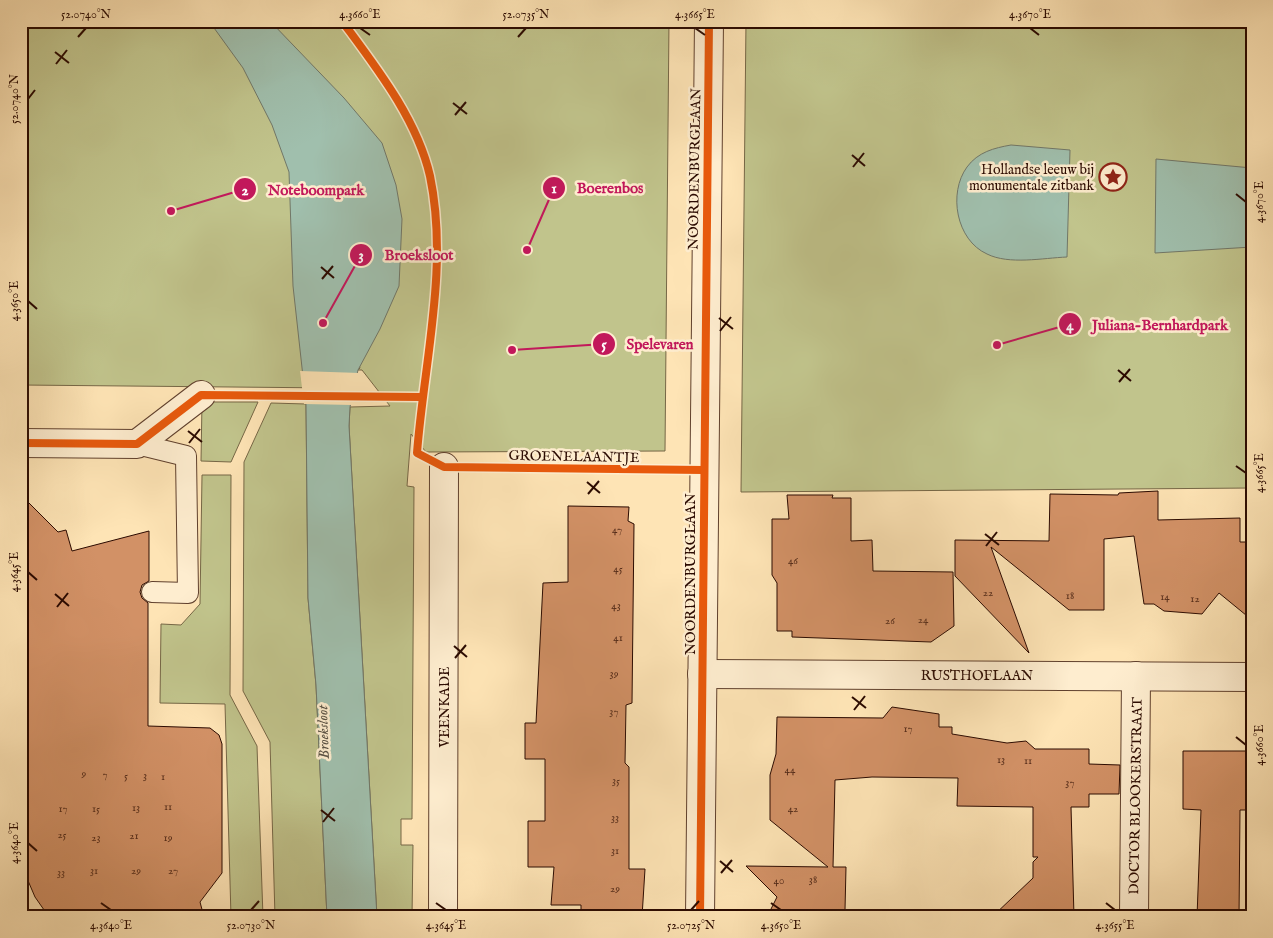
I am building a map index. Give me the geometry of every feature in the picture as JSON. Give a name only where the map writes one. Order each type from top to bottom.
[{"type":"street","name":"NOORDENBURGLAAN","points":[[700,917],[709,21]]},
{"type":"street","points":[[21,443],[137,444],[201,395]]},
{"type":"street","name":"VEENKADE","points":[[443,917],[444,467]]},
{"type":"street","name":"RUSTHOFLAAN","points":[[702,674],[1252,677]]},
{"type":"street","name":"DOCTOR BLOOKERSTRAAT","points":[[1134,917],[1136,676]]},
{"type":"lane","points":[[137,444],[186,456],[188,593],[152,592]]},
{"type":"green space","points":[[21,21],[238,21],[310,140],[335,388],[21,385]]},
{"type":"green space","points":[[262,21],[669,21],[665,451],[426,452],[411,434],[407,486],[414,487],[412,819],[401,819],[401,845],[413,845],[412,917],[377,917],[349,426],[350,407],[390,406],[362,370],[358,370],[360,368]]},
{"type":"green space","points":[[746,21],[1252,21],[1252,488],[741,492]]},
{"type":"green space","points":[[202,402],[258,402],[231,462],[201,461]]},
{"type":"green space","points":[[271,403],[306,404],[308,598],[316,685],[327,917],[275,917],[270,742],[243,691],[244,462]]},
{"type":"green space","points":[[202,475],[231,475],[230,695],[257,746],[263,917],[231,917],[225,704],[160,703],[161,624],[181,625],[200,604]]},
{"type":"water","points":[[209,21],[270,21],[344,98],[382,143],[396,185],[402,219],[399,286],[380,329],[358,370],[350,407],[349,426],[377,917],[327,917],[316,685],[308,598],[306,404],[293,286],[289,172],[272,125],[243,68]]},
{"type":"water","points":[[1011,145],[1070,150],[1067,257],[1016,260],[996,257],[976,247],[962,227],[958,215],[958,190],[961,178],[967,167],[981,154]]},
{"type":"water","points":[[1156,159],[1252,168],[1252,247],[1155,253]]},
{"type":"pier","points":[[300,371],[360,373],[353,405],[304,404]]},
{"type":"building","points":[[1158,491],[1158,520],[1240,518],[1240,542],[1252,542],[1252,620],[1219,593],[1202,614],[1164,611],[1154,604],[1144,604],[1134,536],[1104,539],[1104,610],[1069,610],[991,547],[1029,653],[955,576],[955,540],[1049,541],[1050,494],[1118,495],[1119,493]]},
{"type":"building","points":[[21,495],[58,532],[66,530],[72,551],[149,531],[149,581],[142,585],[140,592],[142,598],[148,603],[148,726],[210,728],[219,735],[222,744],[222,873],[200,902],[204,917],[49,917],[35,897],[26,876],[26,762],[21,762]]},
{"type":"building","points":[[787,495],[833,495],[832,498],[851,498],[851,541],[872,540],[873,571],[953,572],[954,626],[931,642],[792,637],[792,631],[777,631],[777,583],[772,575],[772,519],[789,519]]},
{"type":"building","points":[[568,506],[629,507],[628,521],[634,524],[632,703],[626,705],[625,763],[629,767],[629,869],[645,869],[642,917],[581,917],[581,905],[551,905],[554,867],[528,867],[528,821],[545,821],[545,759],[525,759],[525,723],[536,723],[543,583],[568,582]]},
{"type":"building","points":[[892,707],[939,714],[939,727],[952,727],[952,734],[1007,743],[1026,741],[1035,749],[1089,749],[1089,764],[1120,765],[1119,794],[1089,794],[1089,807],[1071,807],[1074,917],[992,917],[1033,878],[1033,862],[1038,857],[1033,857],[1033,807],[957,806],[958,778],[872,777],[835,780],[833,867],[846,867],[845,910],[833,910],[833,917],[767,917],[777,897],[746,866],[828,867],[770,820],[770,775],[776,754],[777,717],[883,718]]},
{"type":"building","points":[[1183,751],[1252,751],[1252,810],[1240,810],[1239,917],[1197,917],[1201,810],[1183,809]]},
{"type":"cycle path","name":"GROENELAANTJE","points":[[342,21],[394,94],[416,134],[430,176],[435,210],[436,280],[417,453],[444,467],[703,470]]},
{"type":"cycle path","points":[[700,917],[709,21]]},
{"type":"cycle path","points":[[21,443],[137,444],[201,395],[421,397]]},
{"type":"place","name":"Hollandse leeuw bij monumentale zitbank","points":[[1113,177]]},
{"type":"place","name":"Noteboompark","points":[[171,211]]},
{"type":"place","name":"Boerenbos","points":[[527,250]]},
{"type":"place","name":"Broeksloot","points":[[323,323]]},
{"type":"place","name":"Juliana-Bernhardpark","points":[[997,345]]},
{"type":"place","name":"Spelevaren","points":[[512,350]]}]
